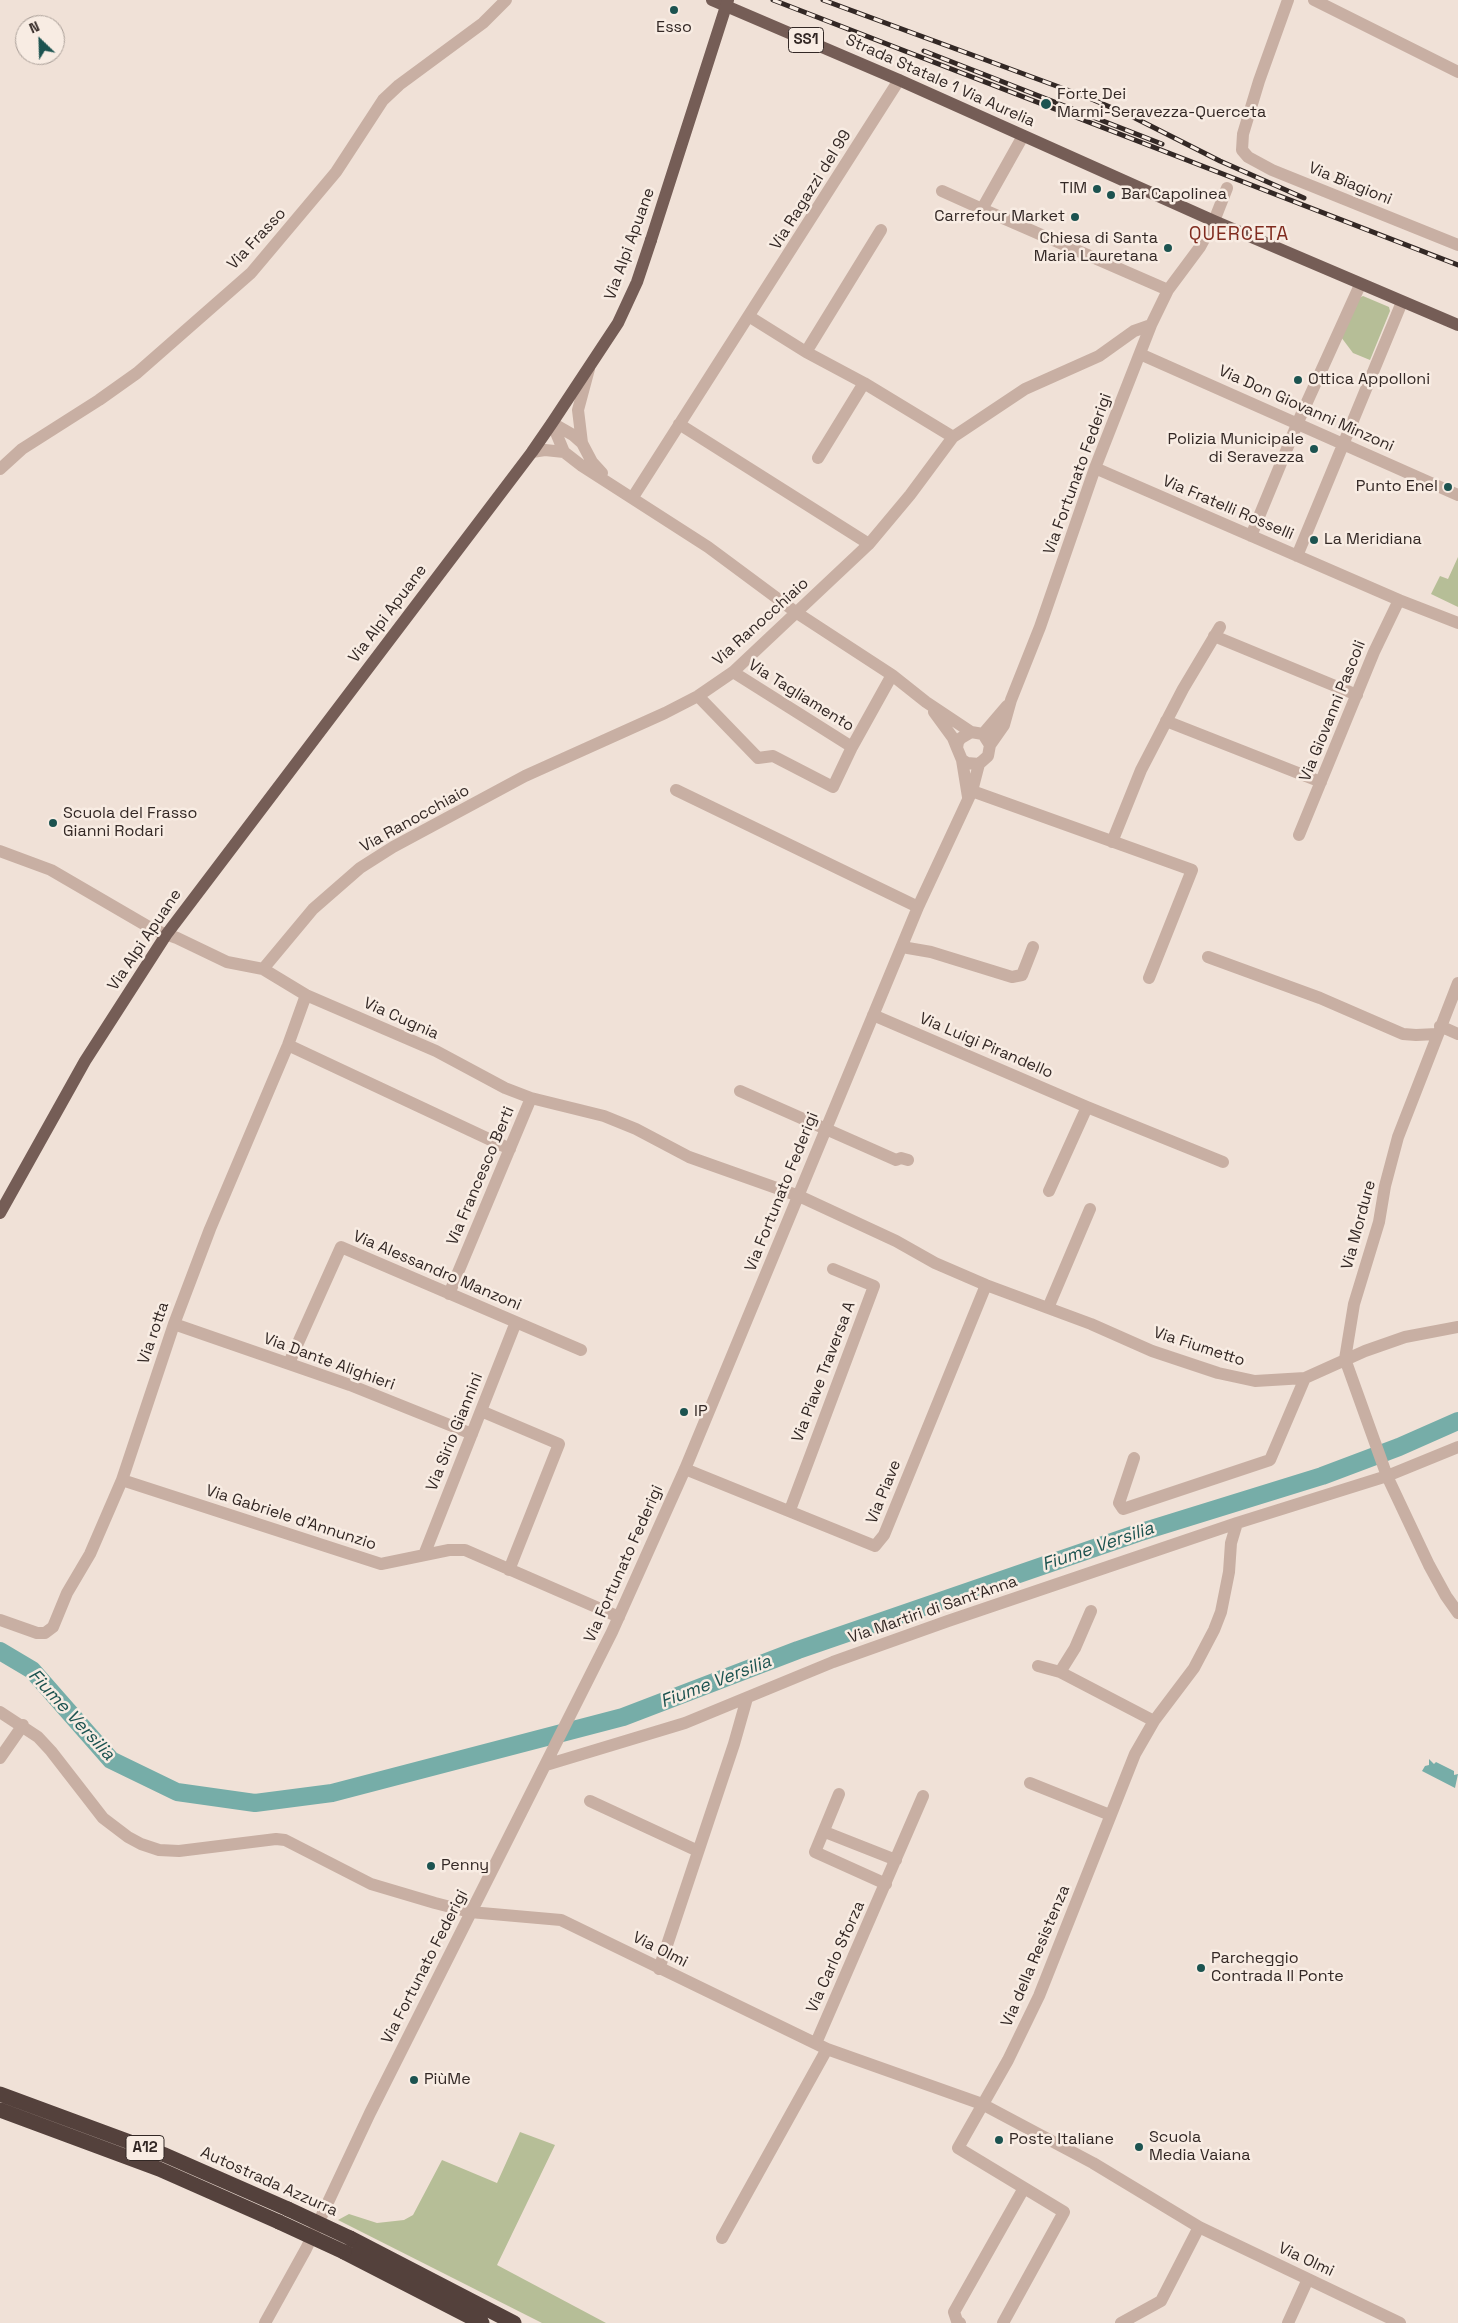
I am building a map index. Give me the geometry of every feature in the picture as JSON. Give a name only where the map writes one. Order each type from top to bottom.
[{"type":"highway","name":"Autostrada Azzurra","points":[[0,2094],[164,2155],[288,2209],[482,2323]]},
{"type":"highway","name":"Autostrada Azzurra","points":[[0,2110],[159,2169],[280,2222],[347,2245],[514,2323]]},
{"type":"main road","name":"Strada Statale 1 Via Aurelia","points":[[712,0],[899,80],[1214,221],[1402,302]]},
{"type":"main road","name":"Via Alpi Apuane","points":[[0,1213],[85,1061],[166,935],[532,452],[618,322],[637,282],[652,240],[728,0]]},
{"type":"main road","name":"SS1","points":[[1402,302],[1458,325]]},
{"type":"street","name":"Via Frasso","points":[[0,469],[22,449],[99,400],[137,373],[251,273],[336,172],[383,100],[399,85],[483,23],[506,0]]},
{"type":"street","name":"Via Biagioni","points":[[1288,0],[1258,81],[1242,140],[1242,150],[1248,157],[1272,170],[1456,242]]},
{"type":"street","points":[[1314,0],[1458,72]]},
{"type":"street","name":"Via Ragazzi del 99","points":[[634,497],[899,80]]},
{"type":"street","points":[[982,209],[1023,136]]},
{"type":"street","name":"Via Fortunato Federigi","points":[[990,745],[1004,725],[1011,700],[1040,627],[1095,468],[1151,325],[1168,290],[1200,247],[1214,221],[1227,188]]},
{"type":"street","points":[[942,191],[1168,290]]},
{"type":"street","points":[[806,352],[881,230]]},
{"type":"street","points":[[1251,536],[1298,422],[1360,284]]},
{"type":"street","points":[[1297,556],[1402,302]]},
{"type":"street","points":[[750,316],[806,352],[864,383],[953,437]]},
{"type":"street","name":"Via Ranocchiaio","points":[[263,969],[313,909],[369,863],[525,776],[665,714],[698,696],[733,672],[869,544],[910,495],[953,437],[1025,388],[1100,356],[1134,331],[1151,325]]},
{"type":"street","name":"Via Don Giovanni Minzoni","points":[[1140,354],[1298,422],[1458,496]]},
{"type":"street","points":[[582,443],[578,410],[590,365]]},
{"type":"street","points":[[818,458],[864,383]]},
{"type":"street","points":[[552,423],[573,434],[582,443],[592,462],[611,482]]},
{"type":"street","points":[[552,423],[564,452]]},
{"type":"street","points":[[679,424],[869,544]]},
{"type":"street","points":[[532,452],[545,450],[564,452],[611,482],[708,547],[797,613],[892,675],[926,702],[977,733],[990,745],[988,756],[979,764],[968,763],[962,760]]},
{"type":"street","name":"Via Fratelli Rosselli","points":[[1095,468],[1399,600],[1458,623]]},
{"type":"street","name":"Via Giovanni Pascoli","points":[[1299,835],[1374,652],[1399,600]]},
{"type":"street","points":[[1112,842],[1133,787],[1166,721],[1217,632],[1357,695]]},
{"type":"street","name":"Via Tagliamento","points":[[733,672],[852,747]]},
{"type":"street","points":[[698,696],[758,758],[773,756],[833,787],[852,747],[892,675]]},
{"type":"street","points":[[957,748],[961,738],[977,733],[1011,700]]},
{"type":"street","points":[[926,702],[944,724],[957,748],[962,760],[970,795],[1192,870],[1149,978]]},
{"type":"street","points":[[1166,721],[1321,782]]},
{"type":"street","name":"Via Fortunato Federigi","points":[[266,2323],[306,2249],[370,2113],[619,1617],[684,1469],[799,1196],[825,1128],[918,907],[970,795],[979,764]]},
{"type":"street","points":[[676,790],[918,907]]},
{"type":"street","name":"Via Cugnia","points":[[0,851],[50,870],[166,935],[177,938],[227,962],[263,969],[306,995],[436,1052],[505,1088],[531,1098],[604,1116],[636,1129],[689,1156],[799,1196]]},
{"type":"street","points":[[902,947],[931,952],[1012,977],[1022,975],[1034,946]]},
{"type":"street","points":[[1208,957],[1320,998],[1403,1034],[1416,1035],[1439,1030],[1458,1034]]},
{"type":"street","name":"Via Mordure","points":[[1344,1359],[1354,1304],[1379,1222],[1385,1186],[1398,1137],[1458,983]]},
{"type":"street","name":"Via rotta","points":[[0,1620],[36,1632],[46,1633],[53,1627],[67,1592],[90,1554],[122,1480],[174,1324],[210,1229],[288,1045],[306,995]]},
{"type":"street","name":"Via Luigi Pirandello","points":[[873,1015],[1087,1107],[1223,1162]]},
{"type":"street","points":[[288,1045],[510,1149]]},
{"type":"street","points":[[740,1091],[896,1160],[901,1158],[908,1160]]},
{"type":"street","name":"Via Francesco Berti","points":[[448,1294],[531,1098]]},
{"type":"street","points":[[1049,1191],[1087,1107]]},
{"type":"street","name":"Via Fiumetto","points":[[799,1196],[888,1237],[935,1263],[986,1285],[1048,1308],[1152,1351],[1218,1373],[1255,1381],[1305,1378],[1344,1359],[1405,1337],[1458,1327]]},
{"type":"street","points":[[1048,1308],[1090,1209]]},
{"type":"street","name":"Via Alessandro Manzoni","points":[[289,1363],[341,1246],[581,1350]]},
{"type":"street","name":"Via Piave Traversa A","points":[[790,1510],[874,1286],[833,1269]]},
{"type":"street","name":"Via Piave","points":[[684,1469],[790,1510],[875,1546],[884,1535],[986,1285]]},
{"type":"street","name":"Via Sirio Giannini","points":[[424,1555],[516,1322]]},
{"type":"street","name":"Via Dante Alighieri","points":[[174,1324],[350,1385],[472,1434]]},
{"type":"street","points":[[1344,1359],[1386,1474],[1429,1565],[1458,1613]]},
{"type":"street","points":[[1134,1458],[1119,1502],[1122,1508],[1270,1460],[1305,1378]]},
{"type":"street","points":[[481,1410],[559,1444],[509,1570]]},
{"type":"street","name":"Via Martiri di Sant'Anna","points":[[546,1765],[685,1723],[833,1662],[939,1624],[1386,1474],[1458,1447]]},
{"type":"street","name":"Via Gabriele d'Annunzio","points":[[122,1480],[381,1564],[449,1550],[465,1550],[619,1617]]},
{"type":"street","name":"Via della Resistenza","points":[[982,2104],[1008,2060],[1039,1996],[1135,1754],[1154,1720],[1194,1668],[1214,1630],[1221,1612],[1229,1572],[1230,1544],[1238,1523]]},
{"type":"street","points":[[1060,1672],[1075,1648],[1091,1612]]},
{"type":"street","points":[[1038,1666],[1060,1672],[1154,1720]]},
{"type":"street","points":[[659,1969],[734,1744],[747,1698]]},
{"type":"street","name":"Via Olmi","points":[[0,1712],[23,1726],[52,1751],[103,1818],[141,1844],[159,1850],[179,1851],[276,1839],[285,1840],[371,1884],[470,1912],[561,1920],[659,1969],[822,2046],[982,2104],[1084,2158],[1199,2227],[1400,2323]]},
{"type":"street","points":[[0,1758],[23,1726]]},
{"type":"street","points":[[1030,1783],[1110,1815]]},
{"type":"street","points":[[839,1794],[825,1832],[815,1852],[886,1884]]},
{"type":"street","name":"Via Carlo Sforza","points":[[822,2046],[923,1796]]},
{"type":"street","points":[[590,1801],[698,1851]]},
{"type":"street","points":[[825,1832],[896,1860]]},
{"type":"street","points":[[722,2238],[822,2046]]},
{"type":"street","points":[[982,2104],[958,2148],[1064,2212],[1003,2323]]},
{"type":"street","points":[[960,2323],[957,2321],[954,2312],[1024,2188]]},
{"type":"street","points":[[1121,2323],[1162,2300],[1199,2227]]},
{"type":"street","points":[[1288,2323],[1308,2279]]},
{"type":"green space","points":[[1363,296],[1389,307],[1390,311],[1370,360],[1353,353],[1341,337],[1359,298]]},
{"type":"green space","points":[[1458,557],[1458,607],[1431,594],[1440,576],[1448,579]]},
{"type":"green space","points":[[520,2132],[555,2145],[497,2265],[606,2323],[542,2323],[338,2220],[349,2214],[377,2223],[404,2220],[413,2215],[442,2160],[497,2183]]},
{"type":"water","points":[[1429,1759],[1434,1764],[1436,1762],[1454,1771],[1454,1775],[1458,1774],[1455,1788],[1422,1771],[1425,1766],[1429,1765]]},
{"type":"waterway","name":"Fiume Versilia","points":[[0,1651],[32,1670],[111,1760],[177,1792],[255,1803],[332,1793],[623,1717],[798,1650],[1138,1533],[1322,1476],[1399,1447],[1458,1421]]},
{"type":"railway","points":[[773,0],[1458,265]]},
{"type":"railway","points":[[823,0],[1089,98],[1131,116],[1220,161],[1304,198]]},
{"type":"railway","points":[[924,51],[1162,144]]},
{"type":"place","name":"Esso","points":[[674,10]]},
{"type":"place","name":"Forte Dei Marmi-Seravezza-Querceta","points":[[1046,104]]},
{"type":"place","name":"TIM","points":[[1097,189]]},
{"type":"place","name":"Bar Capolinea","points":[[1111,195]]},
{"type":"place","name":"Carrefour Market","points":[[1075,217]]},
{"type":"place","name":"Chiesa di Santa Maria Lauretana","points":[[1168,248]]},
{"type":"place","name":"Ottica Appolloni","points":[[1298,380]]},
{"type":"place","name":"Polizia Municipale di Seravezza","points":[[1314,449]]},
{"type":"place","name":"Punto Enel","points":[[1448,487]]},
{"type":"place","name":"La Meridiana","points":[[1314,540]]},
{"type":"place","name":"Scuola del Frasso Gianni Rodari","points":[[53,823]]},
{"type":"place","name":"IP","points":[[684,1412]]},
{"type":"place","name":"Penny","points":[[431,1866]]},
{"type":"place","name":"Parcheggio Contrada Il Ponte","points":[[1201,1968]]},
{"type":"place","name":"PiùMe","points":[[414,2080]]},
{"type":"place","name":"Poste Italiane","points":[[999,2140]]},
{"type":"place","name":"Scuola Media Vaiana","points":[[1139,2147]]},
{"type":"district","name":"QUERCETA","points":[[1239,235]]}]
